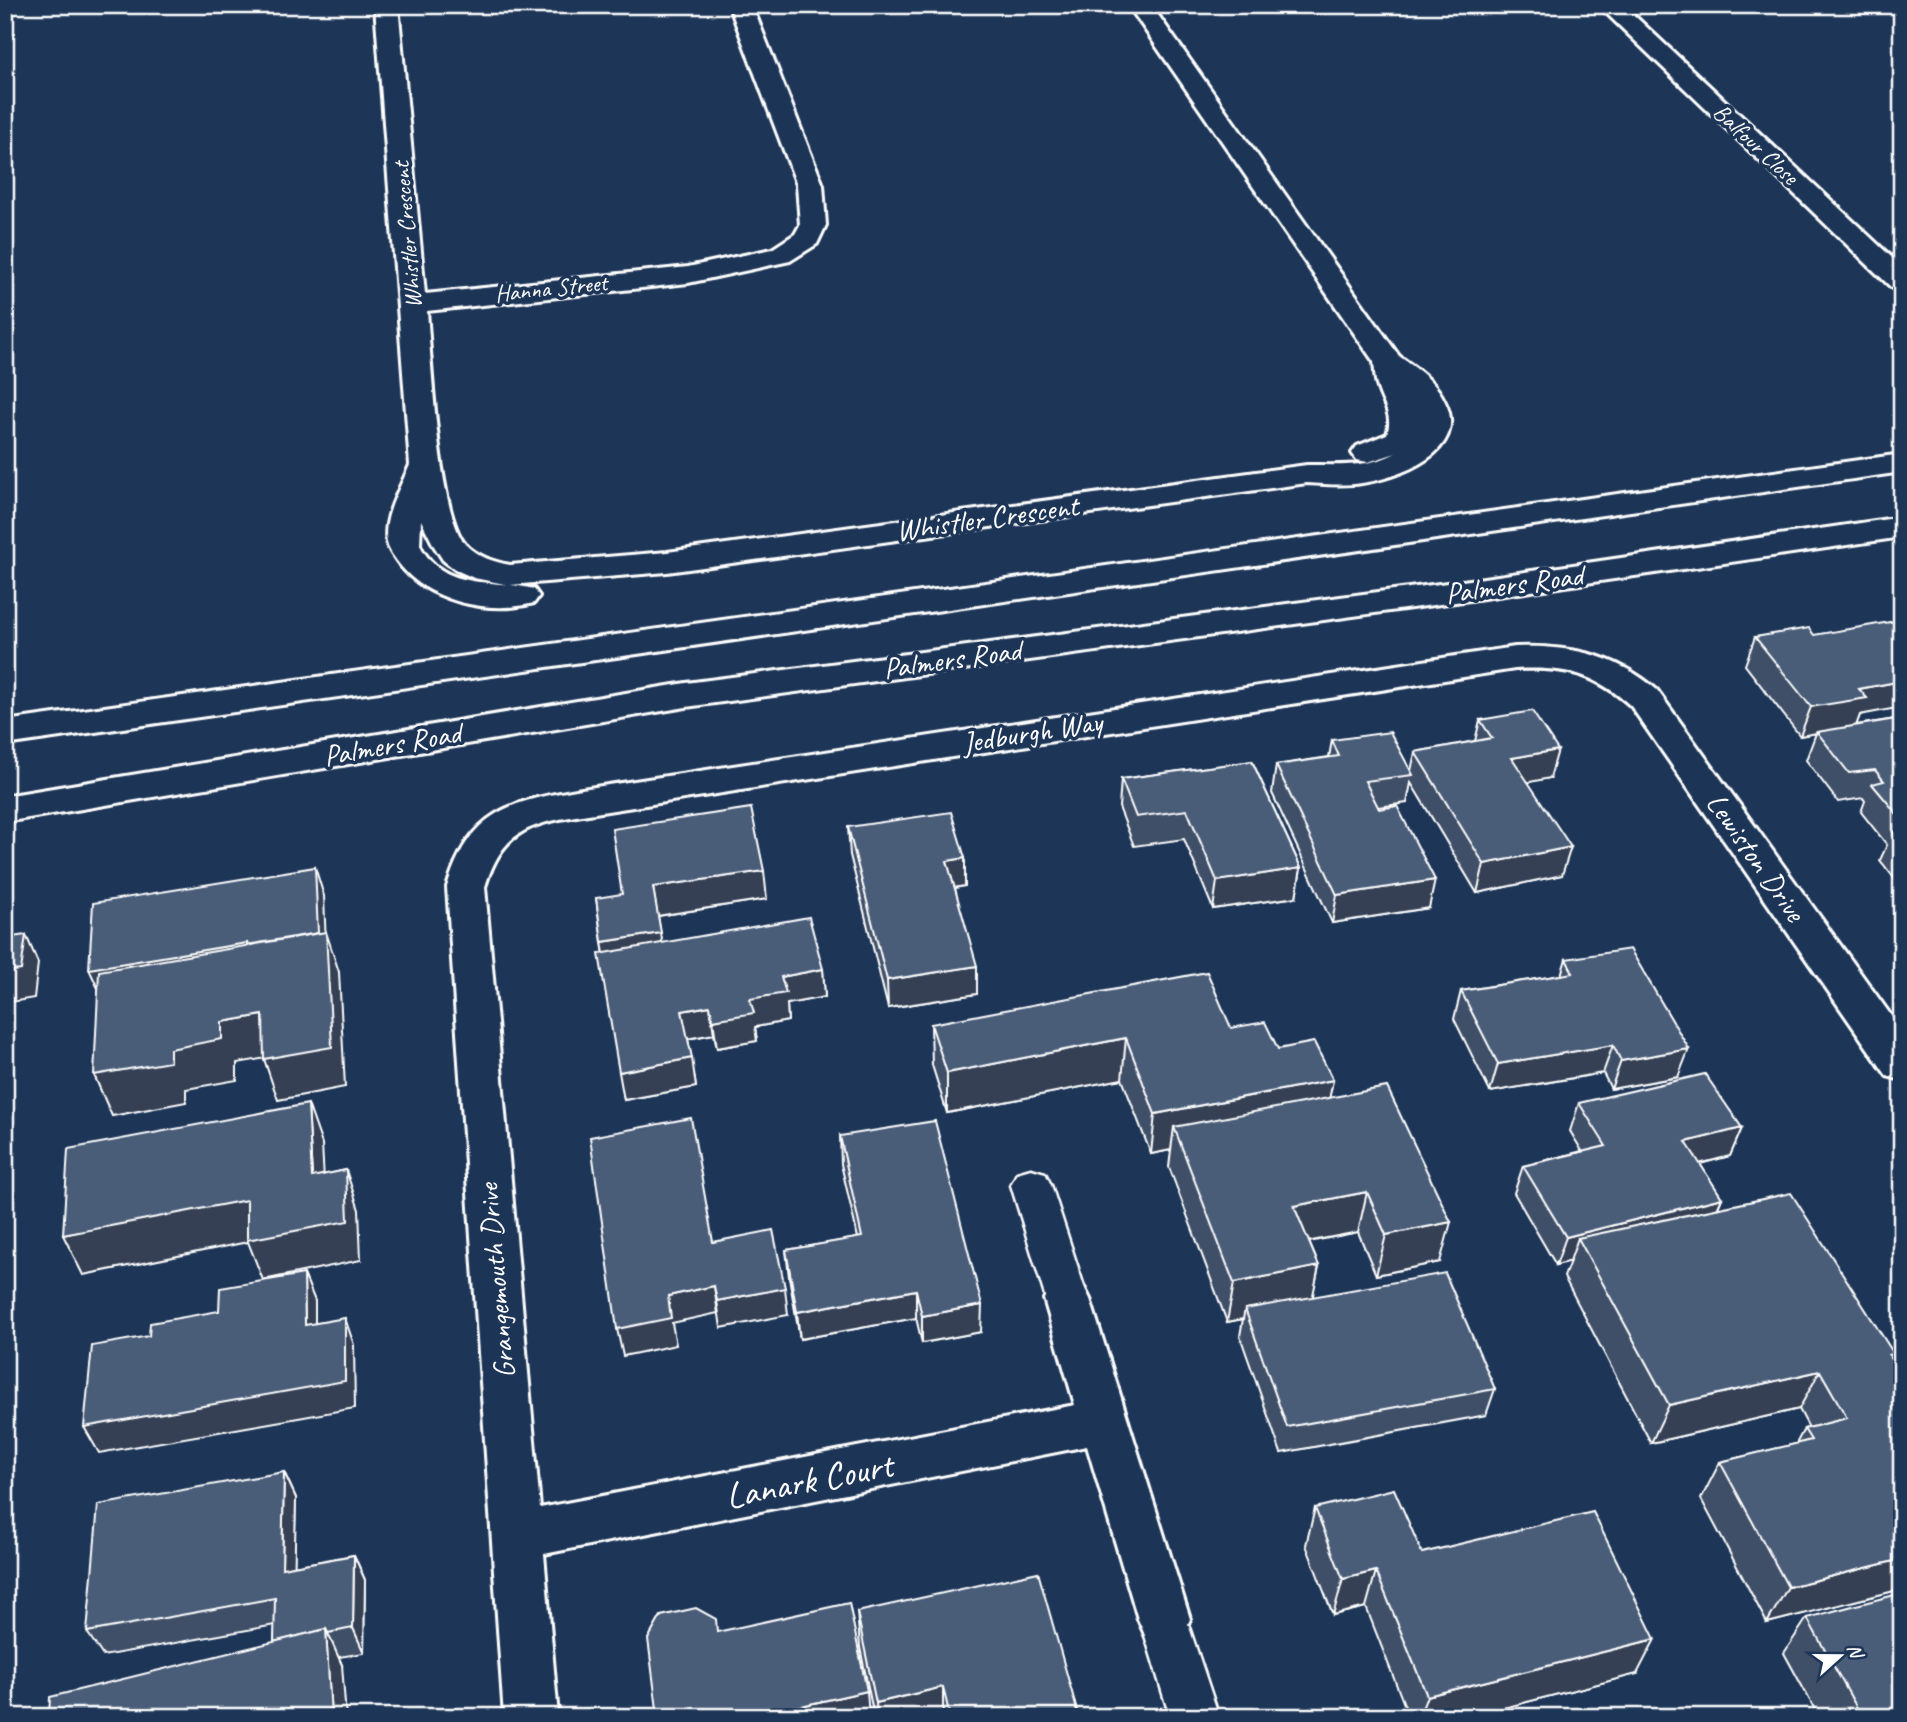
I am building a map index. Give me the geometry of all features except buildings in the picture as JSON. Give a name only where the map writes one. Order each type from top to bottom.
[{"type":"street","name":"Whistler Crescent","points":[[386,5],[426,465],[405,523],[403,542],[412,559],[442,586],[465,593],[532,596],[579,587],[667,562],[1307,474],[1361,474],[1388,469],[1408,460],[1425,444],[1432,432],[1434,409],[1415,382],[1389,362],[1139,5]]},
{"type":"street","name":"Hanna Street","points":[[414,304],[688,275],[762,275],[783,271],[814,259],[830,246],[838,231],[838,219],[810,184],[740,5]]},
{"type":"street","name":"Balfour Close","points":[[1609,5],[1902,282]]},
{"type":"street","name":"Palmers Road","points":[[5,733],[1902,463]]},
{"type":"street","name":"Palmers Road","points":[[5,809],[687,695],[1456,592],[1902,527]]},
{"type":"street","name":"Jedburgh Way","points":[[479,847],[500,827],[525,814],[582,802],[1515,658],[1558,656],[1595,666]]},
{"type":"street","name":"Lewiston Drive","points":[[1595,666],[1619,678],[1644,698],[1902,1064]]},
{"type":"street","name":"Grangemouth Drive","points":[[479,847],[470,866],[466,887],[467,917],[531,1717]]},
{"type":"street","points":[[1067,1300],[1164,1619]]},
{"type":"street","name":"Lanark Court","points":[[516,1535],[607,1520],[1102,1421]]},
{"type":"lane","points":[[1031,1185],[1067,1300]]},
{"type":"lane","points":[[1164,1619],[1195,1717]]}]
